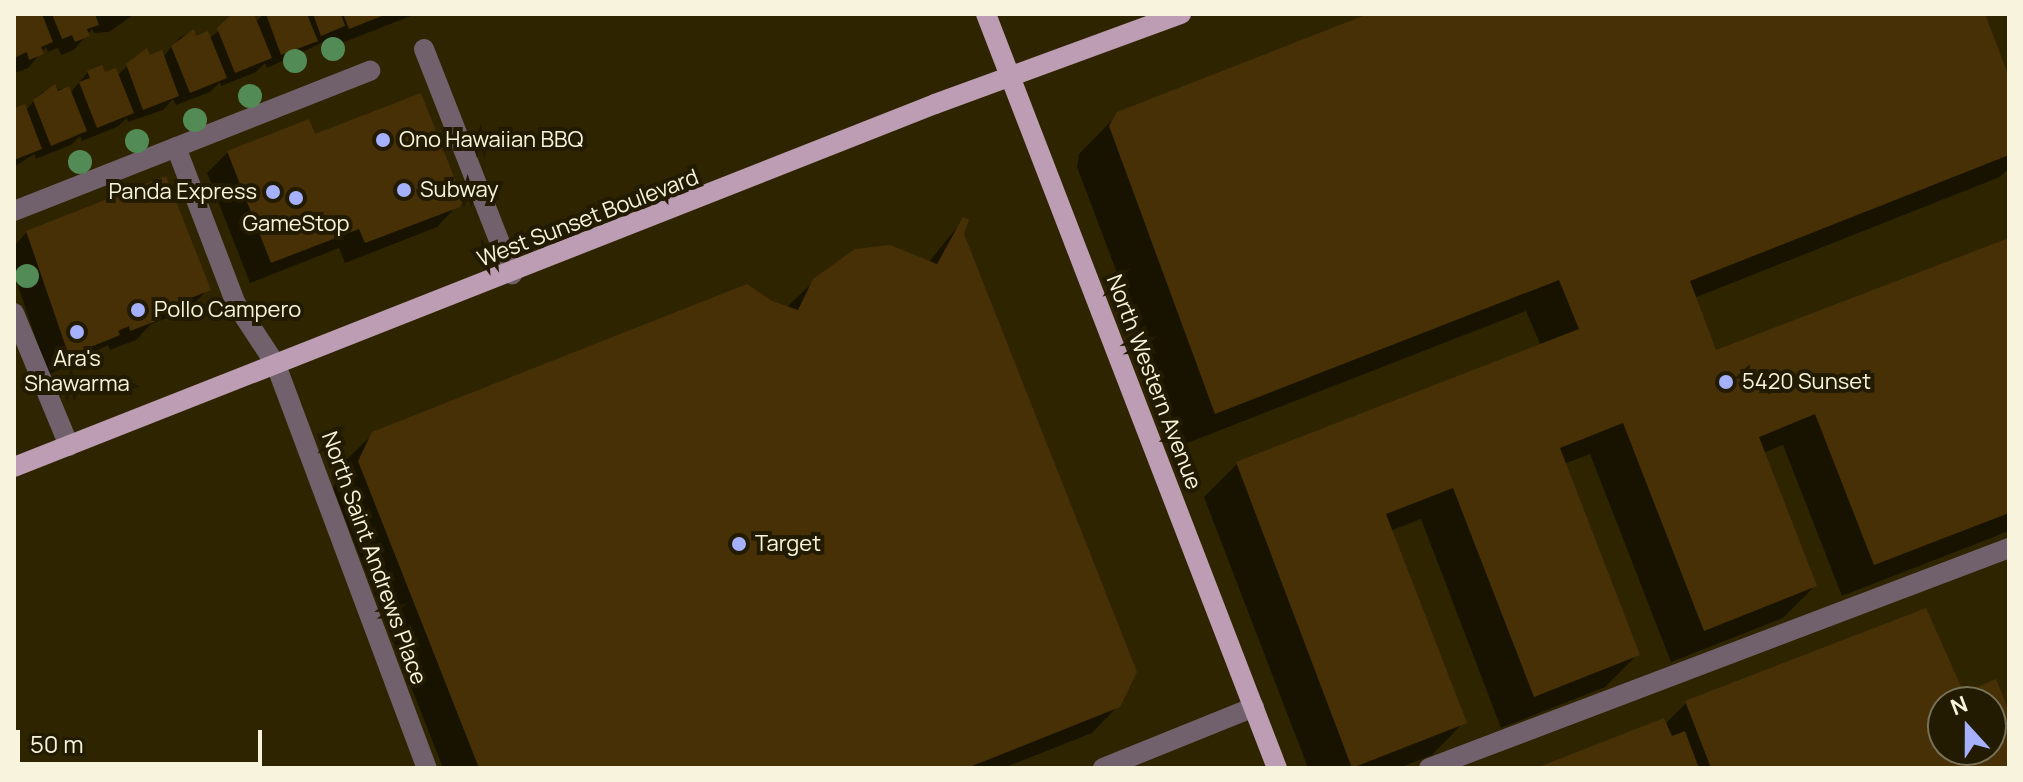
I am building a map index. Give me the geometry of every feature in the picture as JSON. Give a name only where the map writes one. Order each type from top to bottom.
[{"type":"main road","name":"North Western Avenue","points":[[986,14],[1277,768]]},
{"type":"main road","name":"West Sunset Boulevard","points":[[14,467],[512,274],[935,104],[1013,79],[1151,19],[1181,14]]},
{"type":"street","points":[[424,49],[512,274]]},
{"type":"street","points":[[14,211],[370,71]]},
{"type":"street","name":"North Saint Andrews Place","points":[[176,147],[236,304],[276,365],[427,768]]},
{"type":"street","points":[[14,313],[69,446]]},
{"type":"street","points":[[1429,768],[2009,548]]},
{"type":"street","points":[[1103,768],[1254,707]]},
{"type":"building","points":[[14,14],[42,14],[53,42],[41,47],[44,54],[29,60],[27,52],[16,57]]},
{"type":"building","points":[[52,14],[95,14],[99,25],[87,29],[90,36],[75,42],[72,35],[62,39]]},
{"type":"building","points":[[232,14],[254,14],[272,58],[235,73],[217,28]]},
{"type":"building","points":[[266,14],[307,14],[318,41],[281,55]]},
{"type":"building","points":[[313,14],[341,14],[345,26],[321,36]]},
{"type":"building","points":[[343,14],[387,14],[349,29]]},
{"type":"building","name":"5420 Sunset","points":[[1368,14],[1985,14],[2009,77],[2009,155],[1690,281],[1716,350],[2009,238],[2009,513],[1874,565],[1815,414],[1759,437],[1817,586],[1704,631],[1623,423],[1560,448],[1640,655],[1534,697],[1453,488],[1386,514],[1467,723],[1352,768],[1236,462],[1579,329],[1559,280],[1215,414],[1109,126],[1117,112]]},
{"type":"building","points":[[194,29],[196,36],[208,31],[227,78],[190,93],[171,46]]},
{"type":"building","points":[[147,48],[150,55],[162,50],[179,96],[143,110],[126,64]]},
{"type":"building","points":[[102,65],[105,72],[116,68],[134,113],[97,128],[79,82],[90,78],[87,71]]},
{"type":"building","points":[[55,84],[58,91],[69,86],[87,131],[51,146],[33,100]]},
{"type":"building","points":[[421,93],[463,200],[460,207],[365,243],[359,229],[271,263],[227,151],[309,119],[315,134]]},
{"type":"building","points":[[25,104],[42,149],[14,160],[14,108]]},
{"type":"building","points":[[166,176],[211,290],[156,312],[159,320],[130,331],[129,326],[118,331],[120,335],[69,356],[26,231]]},
{"type":"building","name":"Target","points":[[963,217],[969,220],[964,234],[1137,672],[1120,707],[967,768],[479,768],[358,461],[372,432],[747,284],[772,301],[798,310],[813,279],[855,249],[890,245],[937,264]]},
{"type":"building","points":[[1926,608],[1961,686],[1927,686],[1927,766],[2007,766],[2007,706],[2009,711],[2009,768],[1711,768],[1685,701]]},
{"type":"building","points":[[1996,679],[1999,686],[1980,686]]},
{"type":"building","points":[[1664,718],[1672,736],[1685,731],[1699,768],[1536,768]]},
{"type":"place","name":"Ono Hawaiian BBQ","points":[[383,140]]},
{"type":"place","name":"Subway","points":[[404,190]]},
{"type":"place","name":"Panda Express","points":[[273,192]]},
{"type":"place","name":"GameStop","points":[[296,198]]},
{"type":"place","name":"Pollo Campero","points":[[138,310]]},
{"type":"place","name":"Ara's Shawarma","points":[[77,332]]},
{"type":"place","name":"5420 Sunset","points":[[1726,382]]},
{"type":"place","name":"Target","points":[[739,544]]}]
